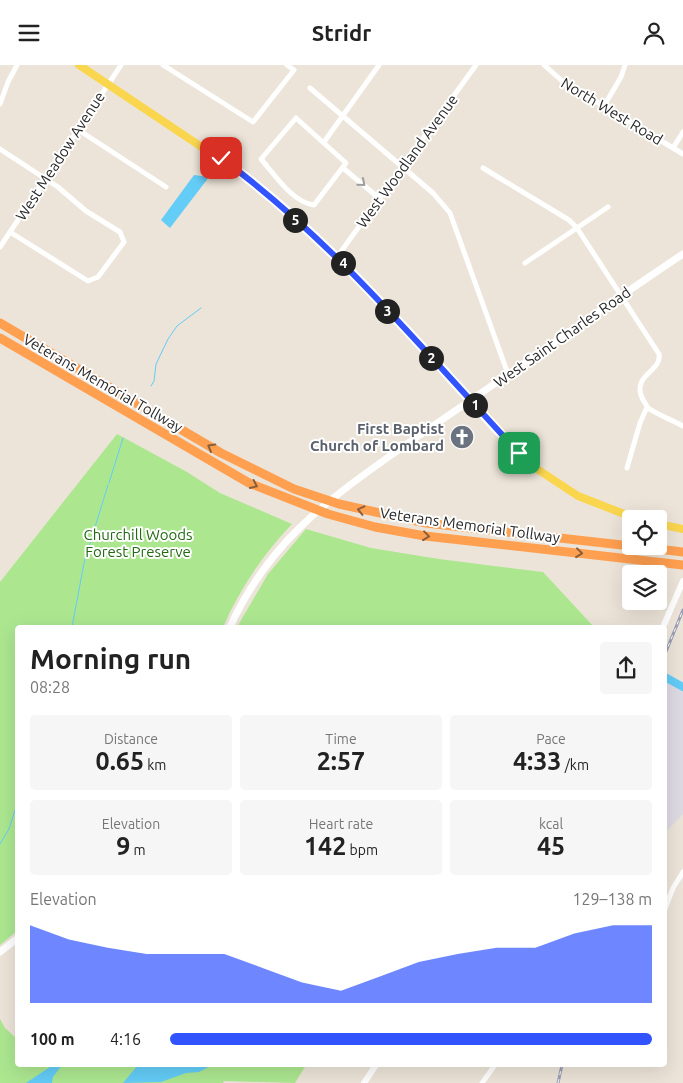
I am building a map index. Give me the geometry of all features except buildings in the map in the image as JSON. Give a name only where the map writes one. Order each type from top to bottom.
[{"type":"highway","name":"Veterans Memorial Tollway","points":[[0,323],[252,470],[339,505],[426,523],[622,545]]},
{"type":"highway","name":"Veterans Memorial Tollway","points":[[0,338],[216,465],[266,490],[328,515],[376,527],[425,536],[683,565]]},
{"type":"highway","name":"Veterans Memorial Tollway","points":[[667,550],[683,552]]},
{"type":"main road","points":[[79,65],[221,158],[248,178],[337,257],[534,467],[578,496],[622,513]]},
{"type":"main road","name":"West Saint Charles Road","points":[[231,625],[259,575],[300,525],[346,487],[683,254]]},
{"type":"main road","points":[[667,526],[683,529]]},
{"type":"main road","points":[[0,952],[15,940]]},
{"type":"street","points":[[0,104],[8,82],[18,65]]},
{"type":"street","name":"West Meadow Avenue","points":[[0,247],[120,65]]},
{"type":"street","points":[[163,65],[253,122],[294,70],[287,65]]},
{"type":"street","points":[[324,142],[379,65]]},
{"type":"street","name":"West Woodland Avenue","points":[[337,257],[476,65]]},
{"type":"street","name":"North West Road","points":[[544,65],[561,81],[683,154]]},
{"type":"street","points":[[604,106],[622,77],[625,65]]},
{"type":"street","points":[[310,88],[439,199],[453,217],[508,374]]},
{"type":"street","points":[[296,118],[346,163],[343,168],[314,205],[305,204],[278,179],[262,159],[296,118]]},
{"type":"street","points":[[77,129],[166,187]]},
{"type":"street","points":[[673,148],[683,132]]},
{"type":"street","points":[[0,149],[45,178],[86,211],[122,234],[123,245],[96,279],[86,281],[10,232]]},
{"type":"street","points":[[343,168],[380,199]]},
{"type":"street","points":[[483,168],[569,219],[577,228],[659,354],[658,365],[644,377],[641,385],[641,394],[647,407],[683,426]]},
{"type":"street","points":[[525,263],[608,207]]},
{"type":"street","points":[[627,468],[640,423],[647,407]]},
{"type":"street","points":[[664,625],[683,581]]},
{"type":"street","points":[[667,904],[673,888],[683,872]]},
{"type":"street","points":[[364,1083],[375,1067]]},
{"type":"street","points":[[482,1083],[494,1067]]},
{"type":"shaded area","points":[[669,679],[683,687],[683,814],[667,831],[667,683]]},
{"type":"green space","name":"Churchill Woods Forest Preserve","points":[[117,434],[187,472],[220,493],[292,524],[271,547],[253,572],[224,625],[15,625],[15,933],[0,945],[0,582]]},
{"type":"green space","points":[[306,529],[371,548],[543,572],[592,625],[238,625],[268,574]]},
{"type":"green space","points":[[0,1019],[5,1028],[15,1037],[15,1067],[305,1067],[295,1083],[224,1081],[223,1083],[0,1083]]},
{"type":"water","points":[[194,175],[209,177],[170,228],[161,220]]},
{"type":"water","points":[[50,1067],[60,1067],[53,1077],[52,1083],[26,1083]]},
{"type":"water","points":[[136,1067],[208,1067],[199,1072],[186,1073],[161,1082],[123,1083]]},
{"type":"waterway","points":[[151,386],[154,381],[156,364],[168,339],[177,326],[201,308]]},
{"type":"waterway","points":[[109,483],[123,438]]},
{"type":"waterway","points":[[72,625],[84,563],[108,485]]},
{"type":"waterway","points":[[667,678],[683,687]]},
{"type":"waterway","points":[[0,844],[9,829],[15,810]]},
{"type":"railway","points":[[667,649],[683,610]]},
{"type":"railway","points":[[558,1083],[562,1067]]},
{"type":"place","name":"First Baptist Church of Lombard","points":[[462,437]]},
{"type":"route","points":[[221,158],[248,178],[337,257],[519,453]]}]
